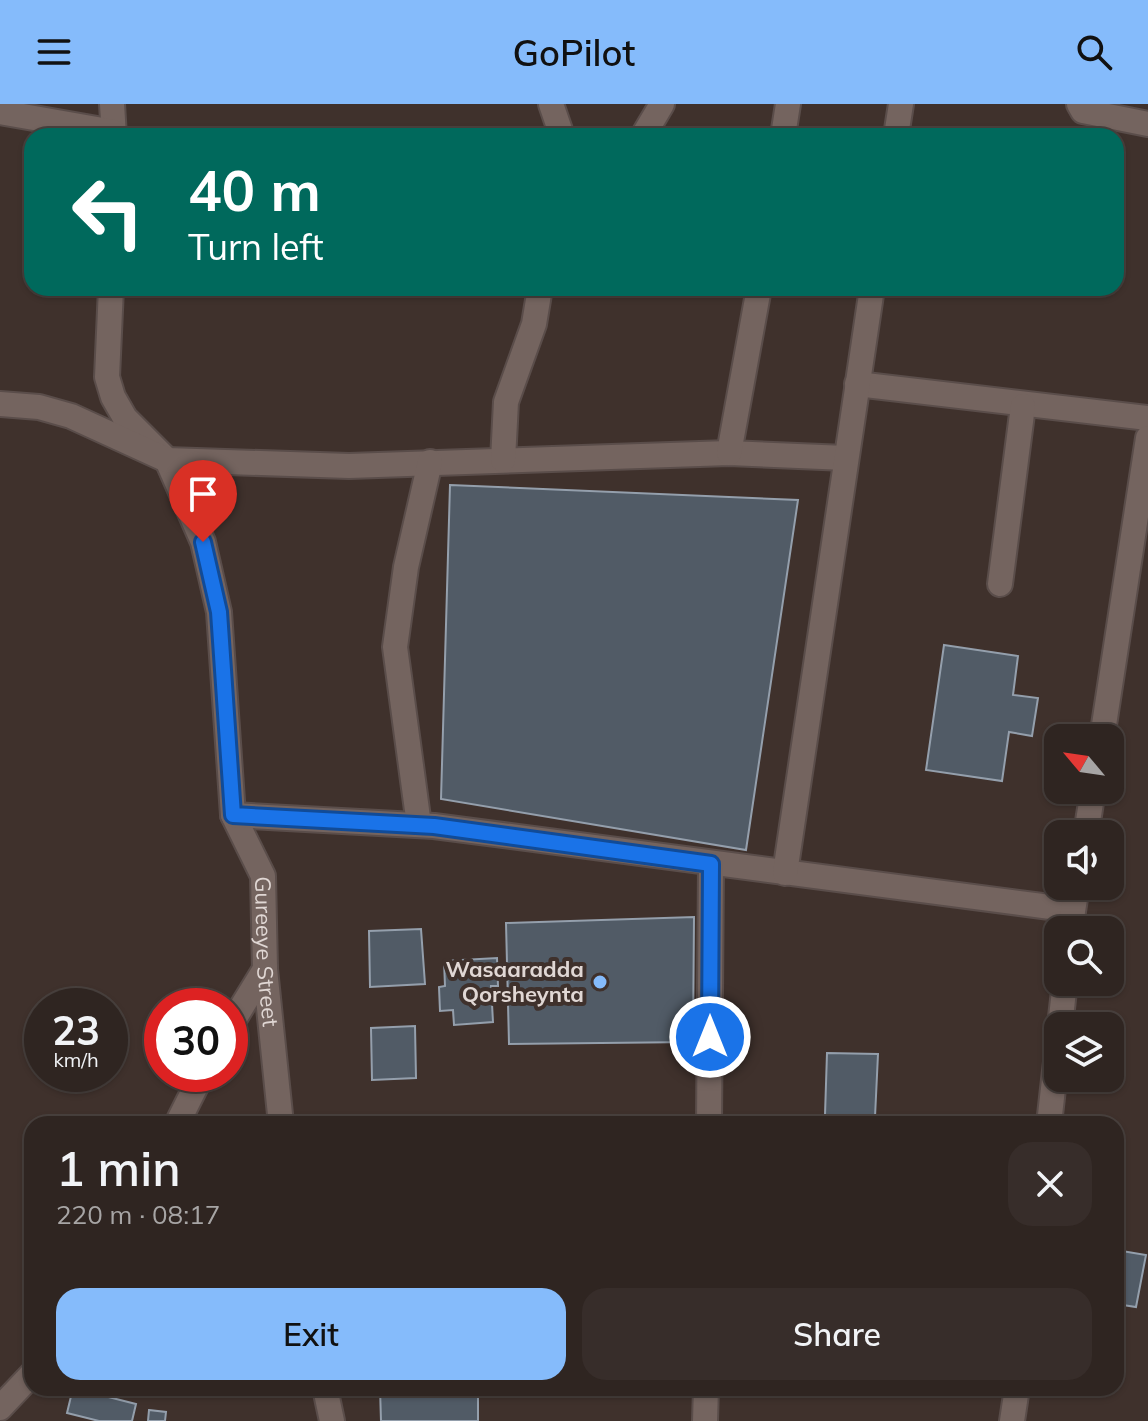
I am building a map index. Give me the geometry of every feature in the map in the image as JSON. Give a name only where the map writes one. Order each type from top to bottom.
[{"type":"street","points":[[112,104],[114,128]]},
{"type":"street","points":[[551,104],[559,128]]},
{"type":"street","points":[[648,128],[662,104]]},
{"type":"street","points":[[784,128],[788,104]]},
{"type":"street","points":[[897,128],[901,104]]},
{"type":"street","points":[[1079,104],[1083,111],[1148,124]]},
{"type":"street","points":[[0,112],[83,128]]},
{"type":"street","name":"Gureeye Street","points":[[111,296],[107,377],[113,397],[125,418],[167,460],[203,542],[219,612],[233,815],[263,876],[265,969],[280,1116]]},
{"type":"street","points":[[503,460],[506,402],[534,324],[539,296]]},
{"type":"street","points":[[729,453],[758,296]]},
{"type":"street","points":[[785,873],[871,296]]},
{"type":"street","points":[[857,384],[1023,406],[1148,418]]},
{"type":"street","points":[[0,404],[39,407],[71,416],[167,460],[349,466],[729,453],[846,458]]},
{"type":"street","points":[[1000,584],[1023,406]]},
{"type":"street","points":[[1104,724],[1148,438]]},
{"type":"street","points":[[419,825],[395,647],[406,567],[430,462]]},
{"type":"street","points":[[233,815],[419,825],[1073,909]]},
{"type":"street","points":[[709,1116],[711,864]]},
{"type":"street","points":[[248,997],[265,969]]},
{"type":"street","points":[[181,1116],[193,1092]]},
{"type":"street","points":[[1050,1116],[1053,1092]]},
{"type":"street","points":[[0,1408],[24,1382]]},
{"type":"street","points":[[327,1396],[332,1421]]},
{"type":"street","points":[[705,1421],[706,1396]]},
{"type":"street","points":[[1012,1421],[1016,1396]]},
{"type":"building","points":[[450,485],[798,500],[746,850],[441,799]]},
{"type":"building","points":[[944,645],[1018,656],[1013,695],[1038,698],[1032,736],[1009,732],[1002,781],[926,770]]},
{"type":"building","name":"Wasaaradda Qorsheynta","points":[[694,917],[693,1042],[509,1044],[506,923]]},
{"type":"building","points":[[421,929],[425,984],[370,987],[369,931]]},
{"type":"building","points":[[497,958],[498,986],[491,986],[493,1022],[454,1025],[453,1010],[440,1011],[439,987],[445,986],[444,961]]},
{"type":"building","points":[[415,1026],[416,1078],[372,1080],[371,1028]]},
{"type":"building","points":[[827,1053],[878,1054],[875,1116],[825,1115]]},
{"type":"building","points":[[1124,1251],[1146,1255],[1136,1307],[1124,1305]]},
{"type":"building","points":[[71,1396],[104,1396],[136,1404],[132,1421],[99,1421],[67,1413]]},
{"type":"building","points":[[380,1396],[478,1396],[478,1421],[381,1421]]},
{"type":"building","points":[[149,1410],[166,1412],[165,1421],[148,1421]]},
{"type":"place","name":"Wasaaradda Qorsheynta","points":[[600,982]]},
{"type":"route","points":[[203,542],[219,612],[233,815],[434,826],[711,864],[710,1037]]}]
